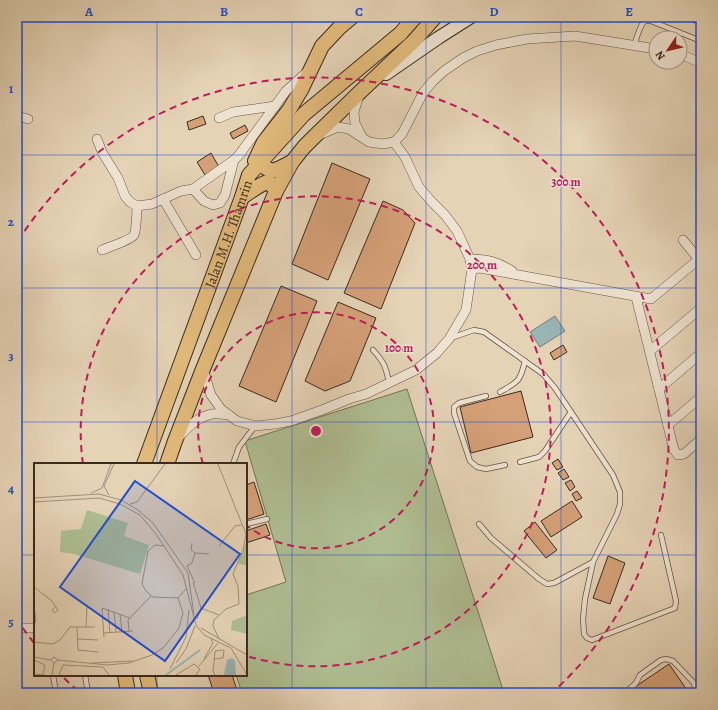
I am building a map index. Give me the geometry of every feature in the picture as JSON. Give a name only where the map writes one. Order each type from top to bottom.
[{"type":"main road","points":[[249,174],[264,142],[289,110],[301,90],[322,46],[352,17]]},
{"type":"main road","name":"Jalan M.H. Thamrin","points":[[144,463],[242,197],[249,174],[304,114],[400,34],[415,17]]},
{"type":"main road","name":"Jalan M.H. Thamrin","points":[[167,463],[203,369],[276,190],[292,162],[304,147],[414,41],[435,17]]},
{"type":"main road","points":[[360,92],[471,17]]},
{"type":"main road","points":[[261,162],[266,168],[272,171],[292,162]]},
{"type":"main road","points":[[242,197],[267,182],[272,184],[276,190]]},
{"type":"main road","points":[[125,676],[128,693]]},
{"type":"main road","points":[[147,676],[151,693]]},
{"type":"street","points":[[313,138],[338,127],[349,129],[369,142],[383,144],[394,142],[402,134],[423,93],[432,82],[444,71],[463,58],[477,51],[496,45],[527,39],[575,36],[648,48]]},
{"type":"street","points":[[688,57],[701,63]]},
{"type":"street","points":[[97,139],[102,152],[118,178],[125,196],[130,202],[137,206],[152,204],[182,191],[193,189],[234,160],[286,91],[312,67]]},
{"type":"street","points":[[360,92],[354,112],[354,123],[362,137]]},
{"type":"street","points":[[219,118],[233,112],[275,106]]},
{"type":"street","points":[[17,116],[28,119]]},
{"type":"street","points":[[203,369],[211,395],[221,409],[237,421],[255,426],[275,424],[291,421],[366,394],[416,370],[437,353],[449,339],[466,310],[472,269],[470,259],[457,231],[445,214],[419,187],[406,158],[394,142]]},
{"type":"street","points":[[193,189],[204,201],[213,205],[220,203],[225,195],[234,160]]},
{"type":"street","points":[[163,199],[196,255]]},
{"type":"street","points":[[102,250],[130,239],[135,234],[137,206]]},
{"type":"street","points":[[472,269],[480,268],[518,274],[651,299],[700,260],[683,240]]},
{"type":"street","points":[[470,259],[481,259],[500,264],[518,274]]},
{"type":"street","points":[[636,297],[674,450],[678,455],[684,454],[701,439]]},
{"type":"street","points":[[650,351],[701,308]]},
{"type":"street","points":[[659,389],[701,353]]},
{"type":"street","points":[[668,425],[701,397]]},
{"type":"street","points":[[175,441],[200,418],[213,414],[229,415]]},
{"type":"street","points":[[17,628],[34,628]]},
{"type":"lane","points":[[634,46],[642,24],[647,20],[701,41]]},
{"type":"lane","points":[[449,339],[474,330],[484,332],[543,374],[555,388],[613,475],[620,492],[620,504],[617,514],[593,562],[585,599],[583,618],[584,634],[587,638],[592,640],[670,611],[674,608],[676,602],[661,534]]},
{"type":"lane","points":[[373,350],[381,358],[386,368],[389,383]]},
{"type":"lane","points":[[500,392],[516,384],[522,374],[526,362]]},
{"type":"lane","points":[[486,396],[459,403],[454,407],[454,413],[470,461],[477,467],[486,469],[505,465]]},
{"type":"lane","points":[[520,462],[539,457],[545,451],[571,412]]},
{"type":"lane","points":[[233,463],[239,447],[255,426]]},
{"type":"lane","points":[[247,524],[267,519]]},
{"type":"lane","points":[[479,524],[491,538],[546,584],[554,583],[593,562]]},
{"type":"lane","points":[[625,693],[636,682],[640,675],[666,658],[673,661],[694,683],[693,693]]},
{"type":"lane","points":[[53,676],[56,693]]},
{"type":"lane","points":[[85,676],[88,693]]},
{"type":"green space","points":[[407,389],[504,693],[242,693],[236,676],[247,676],[247,595],[286,582],[245,441]]},
{"type":"water","points":[[555,316],[565,331],[540,347],[530,332]]},
{"type":"building","points":[[680,17],[697,17],[695,23]]},
{"type":"building","points":[[203,116],[206,124],[189,130],[187,122]]},
{"type":"building","points":[[245,125],[248,131],[233,139],[230,133]]},
{"type":"building","points":[[211,153],[219,167],[205,175],[197,162]]},
{"type":"building","points":[[332,163],[370,179],[328,280],[292,264]]},
{"type":"building","points":[[383,201],[403,210],[415,223],[381,309],[344,293]]},
{"type":"building","points":[[281,286],[317,301],[276,402],[239,386]]},
{"type":"building","points":[[338,302],[376,318],[350,381],[325,391],[305,381]]},
{"type":"building","points":[[563,345],[567,352],[554,360],[550,353]]},
{"type":"building","points":[[521,391],[533,437],[471,453],[460,407]]},
{"type":"building","points":[[558,459],[563,467],[557,470],[552,463]]},
{"type":"building","points":[[564,469],[569,477],[563,480],[558,473]]},
{"type":"building","points":[[571,480],[575,487],[570,491],[565,483]]},
{"type":"building","points":[[254,482],[264,514],[247,520],[247,485]]},
{"type":"building","points":[[577,491],[582,498],[576,501],[572,494]]},
{"type":"building","points":[[572,501],[582,517],[551,537],[541,521]]},
{"type":"building","points":[[535,522],[557,550],[546,558],[524,531]]},
{"type":"building","points":[[266,524],[270,535],[247,543],[247,531]]},
{"type":"building","points":[[608,556],[625,563],[610,604],[593,598]]},
{"type":"building","points":[[669,664],[689,693],[626,693]]},
{"type":"building","points":[[208,676],[232,676],[238,693],[214,693]]}]
